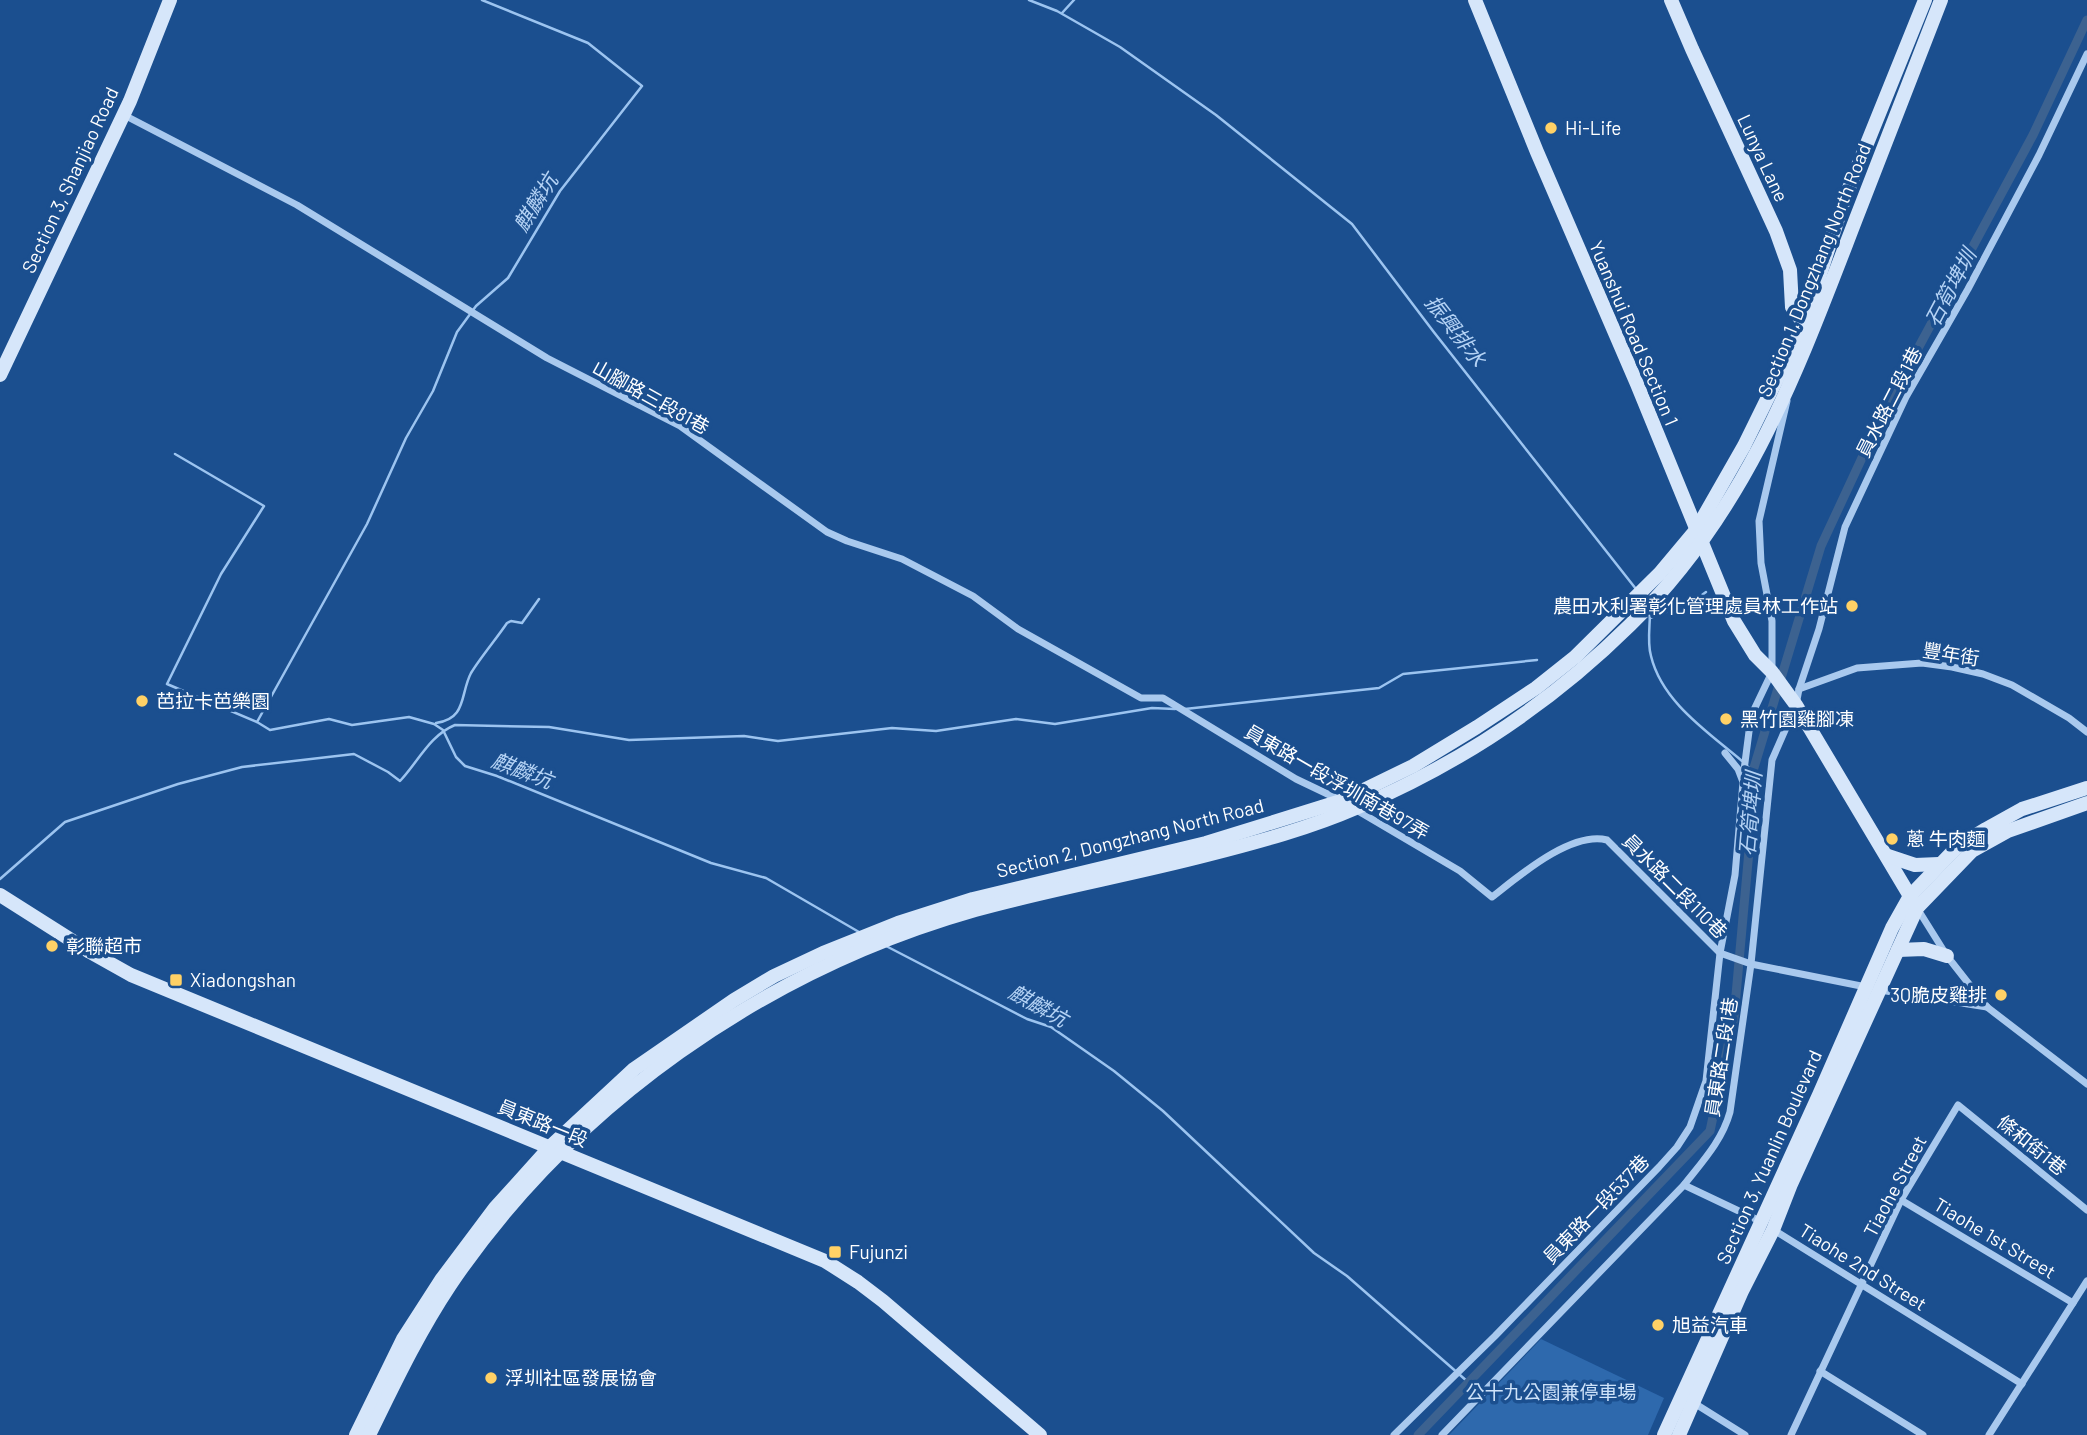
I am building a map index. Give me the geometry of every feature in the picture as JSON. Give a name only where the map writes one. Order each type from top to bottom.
[{"type":"street","name":"Section 3, Shanjiao Road","points":[[0,375],[123,115],[170,0]]},
{"type":"street","name":"Yuanshui Road Section 1","points":[[1475,0],[1734,621],[1755,655],[1772,672],[1796,705],[1914,902]]},
{"type":"street","name":"Lunya Lane","points":[[1671,0],[1776,231],[1790,270],[1792,306],[1809,327]]},
{"type":"street","name":"Section 1, Dongzhang North Road","points":[[1699,536],[1749,470],[1789,388],[1809,327],[1843,203],[1925,0]]},
{"type":"street","name":"Section 1, Dongzhang North Road","points":[[1699,536],[1809,327],[1941,0]]},
{"type":"street","name":"員水路二段1巷","points":[[1796,705],[1845,527],[1906,397],[1968,289],[2087,54]]},
{"type":"street","name":"山腳路三段81巷","points":[[123,115],[297,205],[547,358],[680,426],[827,532],[902,559],[973,596],[1018,629],[1141,698],[1163,698]]},
{"type":"street","points":[[1772,672],[1772,621],[1761,563],[1759,521],[1789,388]]},
{"type":"street","points":[[1637,607],[1699,536]]},
{"type":"street","name":"Section 2, Dongzhang North Road","points":[[356,1435],[403,1339],[441,1280],[495,1208],[556,1150],[634,1069],[695,1026],[774,976],[973,899],[1206,843],[1341,801],[1413,766],[1477,727],[1536,688],[1637,607]]},
{"type":"street","name":"Section 2, Dongzhang North Road","points":[[874,938],[976,910],[1208,855],[1305,827],[1355,809],[1420,779],[1485,741],[1548,697],[1591,661],[1637,607]]},
{"type":"street","name":"豐年街","points":[[1799,689],[1857,668],[1922,663],[1951,667],[1983,674],[2012,685],[2069,718],[2087,732]]},
{"type":"street","name":"員東路一段537巷","points":[[1394,1435],[1495,1336],[1651,1175],[1677,1147],[1690,1127],[1706,1081],[1720,953],[1735,875],[1747,738],[1751,716],[1772,672]]},
{"type":"street","name":"員東路一段浮圳南巷97弄","points":[[1163,698],[1296,779],[1341,801],[1460,871],[1492,897],[1542,859],[1588,839],[1607,841]]},
{"type":"street","name":"員東路二段1巷","points":[[1442,1435],[1684,1185],[1717,1144],[1725,1128],[1730,1112],[1751,964],[1772,760],[1796,705]]},
{"type":"street","points":[[1725,753],[1738,769],[1743,782]]},
{"type":"street","points":[[1914,902],[1939,864],[1958,846],[2022,809],[2087,788]]},
{"type":"street","points":[[1914,902],[1972,851],[2008,831],[2087,803]]},
{"type":"street","name":"員水路二段110巷","points":[[1607,841],[1720,953]]},
{"type":"street","points":[[1888,856],[1915,865],[1939,864]]},
{"type":"street","name":"員東路一段","points":[[0,895],[131,975],[825,1261],[874,1295],[1040,1435]]},
{"type":"street","points":[[1914,902],[1947,956],[1987,1007],[2087,1084]]},
{"type":"street","name":"Section 3, Yuanlin Boulevard","points":[[1873,988],[1898,950],[1914,902]]},
{"type":"street","name":"Section 3, Yuanlin Boulevard","points":[[1664,1435],[1767,1226],[1873,988],[1892,928],[1914,902]]},
{"type":"street","points":[[1898,950],[1924,949],[1947,956]]},
{"type":"street","points":[[1720,953],[1751,964],[1987,1007]]},
{"type":"street","name":"Tiaohe Street","points":[[1791,1435],[1901,1200],[1958,1105]]},
{"type":"street","name":"條和街1巷","points":[[1958,1105],[2087,1210]]},
{"type":"street","name":"Section 2, Dongzhang North Road","points":[[369,1435],[413,1345],[450,1285],[502,1215],[556,1150]]},
{"type":"street","name":"Tiaohe 2nd Street","points":[[1684,1185],[1767,1226],[2022,1384]]},
{"type":"street","name":"Tiaohe 1st Street","points":[[1901,1200],[2073,1304]]},
{"type":"street","name":"Section 3, Yuanlin Boulevard","points":[[1679,1435],[1742,1291],[1767,1226]]},
{"type":"street","points":[[1989,1435],[2087,1281]]},
{"type":"street","points":[[1820,1371],[1923,1435]]},
{"type":"street","points":[[1694,1403],[1745,1435]]},
{"type":"green space","name":"公十九公園兼停車場","points":[[1541,1339],[1664,1398],[1648,1435],[1449,1435]]},
{"type":"waterway","name":"麒麟坑","points":[[482,0],[588,43],[642,86],[560,191],[508,278],[476,306],[457,332],[433,391],[406,438],[367,524],[257,722],[270,730],[329,719],[352,725],[409,717],[434,724],[443,730],[456,757],[465,766],[497,776],[711,863],[766,878],[859,932]]},
{"type":"waterway","name":"振興排水","points":[[1029,0],[1057,11],[1120,47],[1216,115],[1352,224],[1636,589]]},
{"type":"waterway","points":[[1062,13],[1074,0]]},
{"type":"waterway","name":"石筍埤圳","points":[[1418,1435],[1710,1131],[1734,1017],[1755,784],[1753,771],[1821,546],[1881,417],[2033,135],[2087,20]]},
{"type":"waterway","points":[[175,454],[264,506],[221,574],[167,684],[257,722]]},
{"type":"waterway","points":[[1650,618],[1691,603],[1706,592]]},
{"type":"waterway","points":[[436,723],[446,721],[458,711],[471,673],[507,623],[522,623],[539,599]]},
{"type":"waterway","name":"振興排水","points":[[1650,612],[1650,651],[1665,688],[1688,715],[1742,761]]},
{"type":"waterway","points":[[1185,709],[1379,688],[1403,674],[1537,660]]},
{"type":"waterway","points":[[0,879],[65,822],[178,784],[242,767],[354,754],[400,781],[431,742],[455,725],[549,727],[629,740],[744,736],[778,741],[892,728],[936,731],[1016,719],[1055,724],[1152,708],[1175,709]]},
{"type":"waterway","name":"振興排水","points":[[1747,766],[1753,771]]},
{"type":"waterway","name":"麒麟坑","points":[[886,946],[1027,1019],[1051,1027],[1114,1071],[1163,1111],[1314,1253],[1347,1276],[1468,1382]]},
{"type":"place","name":"Hi-Life","points":[[1551,128]]},
{"type":"place","name":"農田水利署彰化管理處員林工作站","points":[[1852,606]]},
{"type":"place","name":"芭拉卡芭樂園","points":[[142,701]]},
{"type":"place","name":"黑竹園雞腳凍","points":[[1726,719]]},
{"type":"place","name":"蔥 牛肉麵","points":[[1892,839]]},
{"type":"place","name":"彰聯超市","points":[[52,946]]},
{"type":"place","name":"Xiadongshan","points":[[176,980]]},
{"type":"place","name":"3Q脆皮雞排","points":[[2001,995]]},
{"type":"place","name":"Fujunzi","points":[[835,1252]]},
{"type":"place","name":"旭益汽車","points":[[1658,1325]]},
{"type":"place","name":"浮圳社區發展協會","points":[[491,1378]]}]
